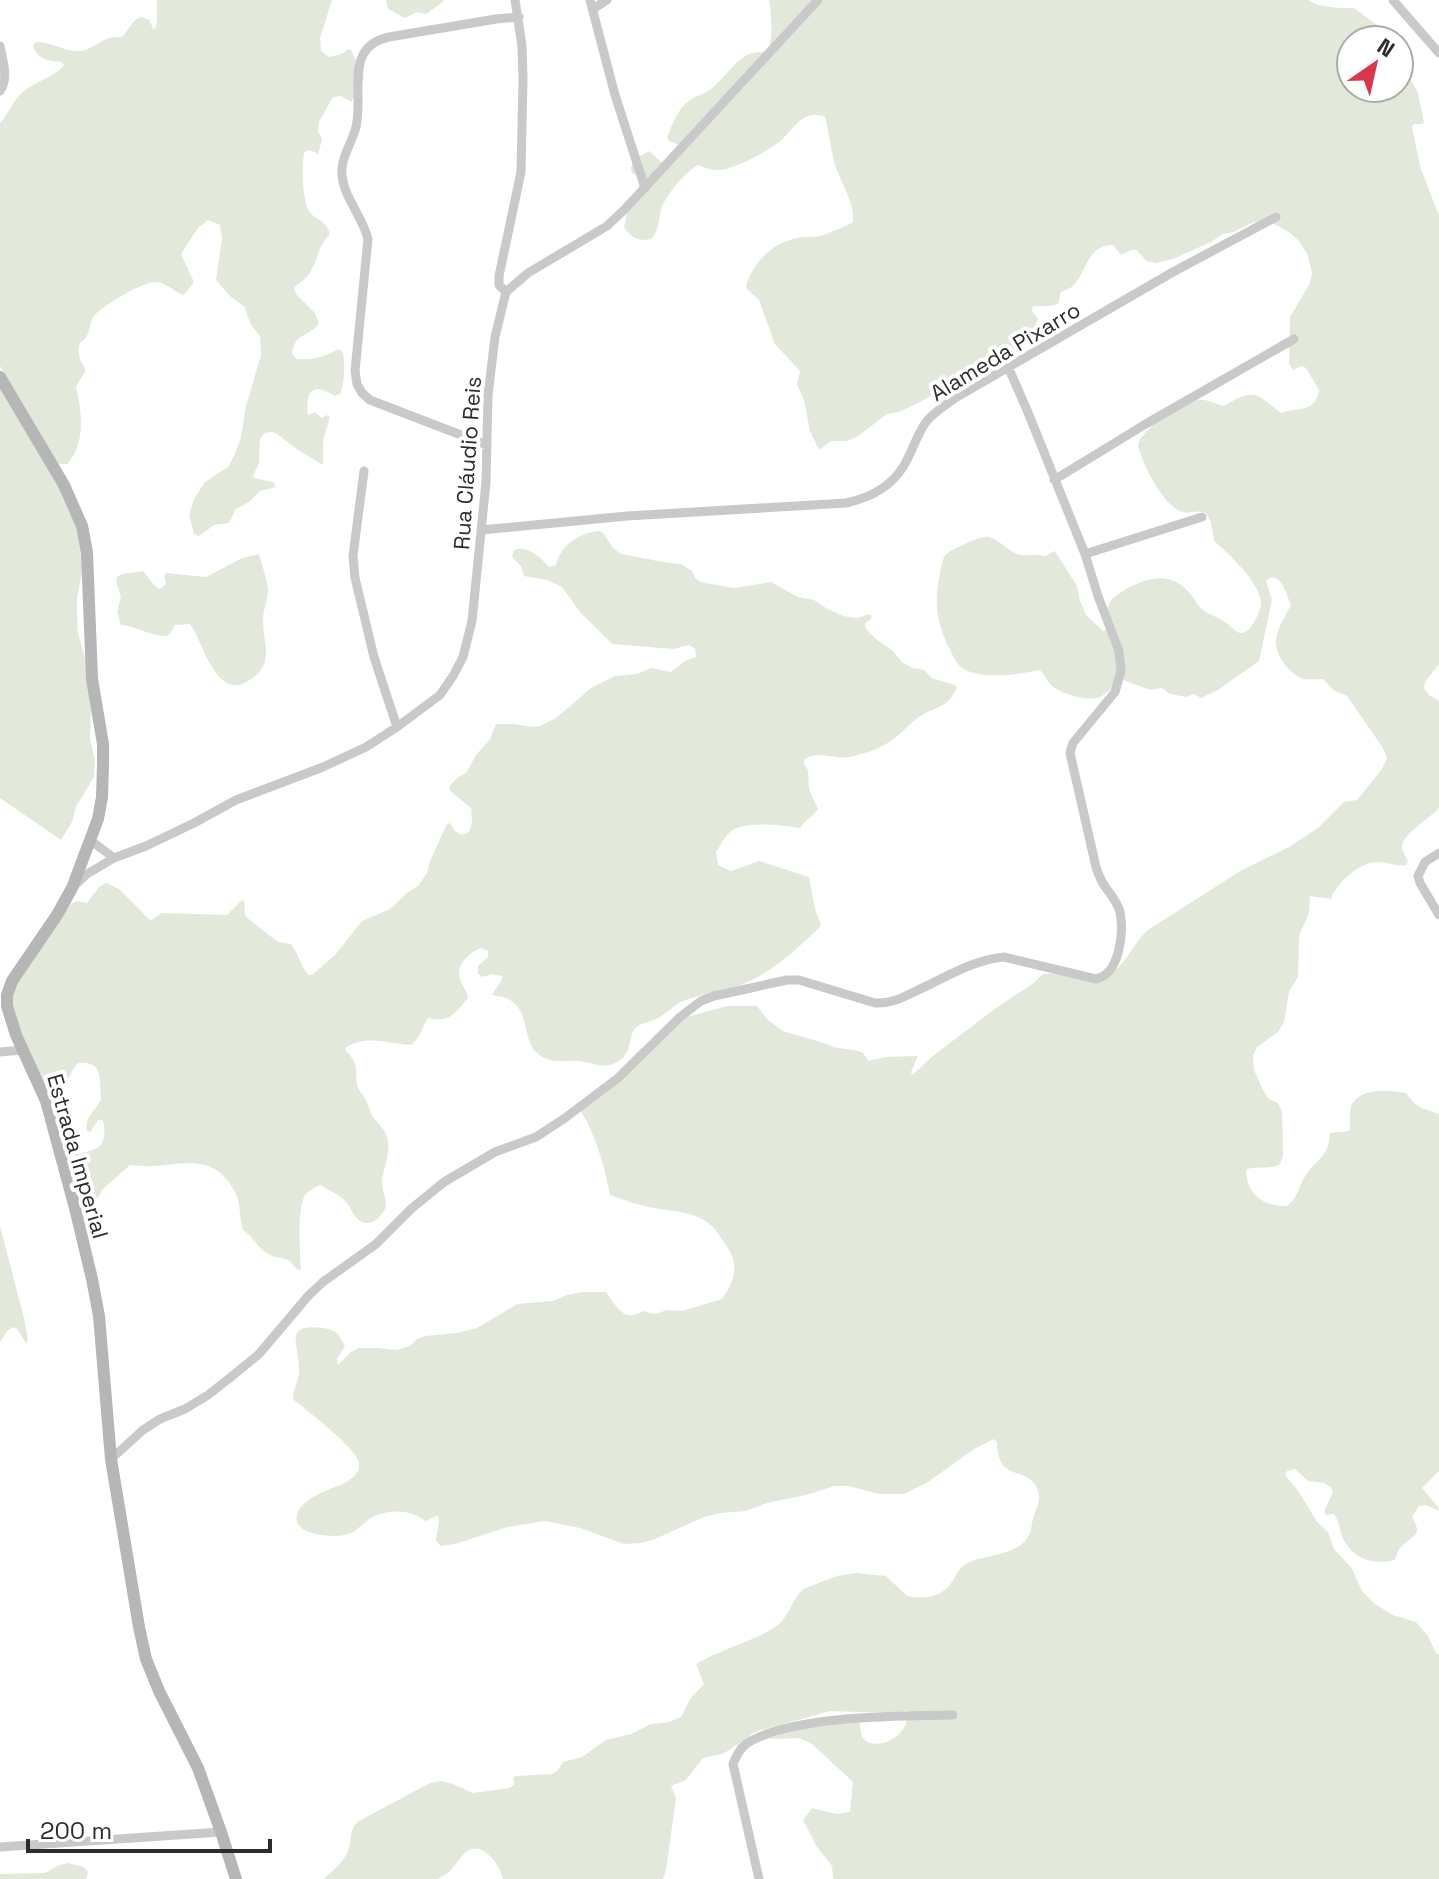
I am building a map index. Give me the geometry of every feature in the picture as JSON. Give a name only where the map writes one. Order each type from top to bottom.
[{"type":"street","name":"Rua Cláudio Reis","points":[[72,888],[87,874],[114,858],[170,835],[236,800],[344,758],[397,727],[440,695],[463,657],[472,621],[481,530],[488,395],[495,337],[506,292],[499,285],[499,276],[521,172],[523,78],[515,0]]},
{"type":"street","points":[[607,0],[592,5],[615,95],[645,188]]},
{"type":"street","points":[[506,292],[528,273],[607,226],[818,0]]},
{"type":"street","points":[[1393,0],[1439,53]]},
{"type":"street","points":[[487,445],[370,400],[357,384],[355,371],[368,239],[341,171],[356,126],[358,70],[369,45],[389,37],[519,17]]},
{"type":"street","points":[[0,46],[6,74],[0,91]]},
{"type":"street","name":"Alameda Pixarro","points":[[481,530],[627,516],[846,503],[867,498],[894,479],[919,433],[935,413],[955,398],[1173,272],[1276,217]]},
{"type":"street","points":[[1054,480],[1294,339]]},
{"type":"street","points":[[111,1459],[143,1430],[208,1395],[259,1354],[309,1295],[376,1244],[444,1182],[495,1152],[536,1137],[557,1124],[618,1078],[680,1017],[701,1001],[787,980],[799,980],[885,1004],[910,995],[964,967],[1004,957],[1088,977],[1104,977],[1110,972],[1119,946],[1120,913],[1115,900],[1101,882],[1096,867],[1070,748],[1115,692],[1121,671],[1119,651],[1085,554],[1009,369]]},
{"type":"street","name":"Estrada Imperial","points":[[0,377],[64,485],[82,526],[87,552],[92,679],[103,744],[102,797],[98,819],[72,888],[16,973],[7,995],[7,1006],[46,1101],[92,1279],[99,1316],[111,1459],[146,1659],[198,1768],[236,1879]]},
{"type":"street","points":[[364,471],[353,556],[355,578],[374,657],[397,727]]},
{"type":"street","points":[[1085,554],[1202,517]]},
{"type":"street","points":[[90,840],[114,858]]},
{"type":"street","points":[[1439,853],[1425,862],[1418,876],[1439,915]]},
{"type":"street","points":[[0,1052],[23,1050]]},
{"type":"street","points":[[759,1879],[733,1764],[744,1745],[773,1733],[812,1723],[953,1715]]},
{"type":"street","points":[[0,1847],[221,1832]]},
{"type":"green space","points":[[157,0],[332,0],[320,38],[321,51],[329,57],[351,50],[364,79],[351,102],[341,96],[333,97],[319,122],[318,131],[322,139],[318,155],[308,150],[304,153],[303,183],[307,206],[330,234],[311,272],[294,288],[319,323],[296,341],[292,354],[297,359],[309,359],[339,349],[343,352],[344,378],[340,394],[335,396],[316,389],[309,394],[308,415],[315,412],[322,418],[330,417],[323,441],[323,465],[276,433],[265,433],[260,439],[259,463],[253,476],[273,482],[276,487],[260,491],[236,509],[229,523],[214,525],[199,536],[194,534],[189,515],[194,499],[205,482],[228,467],[235,454],[261,355],[260,336],[251,325],[244,306],[216,280],[222,238],[220,225],[208,220],[198,228],[181,254],[194,282],[184,295],[162,283],[149,283],[123,295],[94,316],[88,334],[79,347],[86,370],[76,387],[81,416],[77,447],[67,464],[49,460],[73,511],[82,547],[83,568],[77,598],[78,633],[88,669],[90,738],[95,760],[94,777],[61,840],[0,798],[0,377],[36,431],[0,366],[0,123],[24,91],[64,65],[41,57],[33,46],[36,42],[74,51],[84,50],[109,38],[122,37],[141,17],[149,20],[154,30]]},
{"type":"green space","points":[[386,0],[444,0],[426,14],[417,12],[405,18],[388,9]]},
{"type":"green space","points":[[769,0],[1308,0],[1318,5],[1354,8],[1376,24],[1335,24],[1335,104],[1415,104],[1415,87],[1418,93],[1424,122],[1412,127],[1420,166],[1439,216],[1439,664],[1424,688],[1439,701],[1439,808],[1403,843],[1402,849],[1408,861],[1406,865],[1374,862],[1358,868],[1344,879],[1331,899],[1310,896],[1309,913],[1299,936],[1298,977],[1289,992],[1284,1022],[1278,1032],[1257,1047],[1253,1055],[1254,1070],[1264,1092],[1269,1099],[1278,1103],[1282,1112],[1283,1156],[1276,1166],[1247,1169],[1246,1172],[1250,1187],[1259,1198],[1271,1204],[1287,1206],[1327,1148],[1330,1133],[1350,1130],[1352,1104],[1363,1095],[1385,1091],[1406,1093],[1421,1108],[1439,1114],[1439,1471],[1422,1488],[1439,1511],[1425,1505],[1419,1506],[1412,1517],[1417,1532],[1400,1548],[1395,1560],[1372,1561],[1359,1556],[1348,1546],[1334,1514],[1325,1515],[1333,1492],[1331,1487],[1308,1481],[1295,1469],[1287,1471],[1285,1475],[1317,1522],[1328,1532],[1334,1549],[1351,1567],[1362,1591],[1393,1615],[1416,1622],[1439,1655],[1439,1879],[833,1879],[832,1866],[817,1847],[803,1820],[812,1808],[837,1814],[850,1812],[853,1782],[812,1744],[799,1738],[767,1739],[819,1721],[854,1719],[860,1724],[862,1737],[868,1742],[883,1743],[898,1735],[907,1720],[906,1711],[830,1711],[758,1731],[723,1754],[703,1758],[686,1780],[671,1786],[676,1798],[663,1879],[503,1879],[491,1857],[479,1849],[473,1849],[464,1854],[449,1873],[438,1879],[323,1879],[345,1857],[357,1822],[430,1783],[442,1781],[473,1793],[509,1788],[514,1785],[513,1778],[516,1776],[552,1774],[563,1762],[582,1757],[606,1740],[681,1717],[690,1699],[704,1684],[696,1664],[761,1635],[782,1622],[803,1589],[837,1576],[856,1573],[886,1576],[907,1596],[923,1597],[939,1593],[948,1587],[967,1563],[1008,1551],[1023,1543],[1030,1532],[1039,1495],[1030,1479],[1003,1465],[994,1439],[904,1494],[879,1494],[848,1486],[834,1486],[746,1511],[704,1517],[642,1543],[624,1544],[580,1528],[545,1521],[508,1527],[441,1546],[436,1541],[438,1515],[425,1521],[405,1512],[374,1516],[348,1534],[322,1535],[304,1530],[299,1525],[296,1518],[299,1510],[315,1496],[352,1478],[358,1471],[359,1463],[341,1439],[293,1399],[299,1372],[298,1332],[311,1327],[337,1333],[345,1346],[337,1359],[338,1365],[358,1348],[396,1350],[410,1346],[425,1336],[477,1328],[517,1304],[553,1301],[583,1292],[606,1292],[622,1312],[631,1315],[643,1311],[655,1314],[667,1310],[682,1311],[722,1299],[730,1286],[734,1267],[731,1254],[716,1231],[694,1215],[610,1195],[599,1151],[580,1110],[675,1023],[727,1006],[757,1006],[768,1020],[783,1031],[833,1047],[859,1051],[869,1061],[918,1056],[912,1075],[934,1055],[1043,974],[1094,978],[1111,973],[1124,962],[1138,940],[1150,929],[1242,870],[1289,847],[1319,827],[1344,802],[1357,800],[1387,758],[1347,696],[1333,690],[1323,679],[1299,677],[1284,663],[1276,640],[1291,605],[1276,578],[1266,580],[1272,600],[1259,661],[1201,698],[1194,694],[1186,697],[1170,694],[1162,688],[1150,690],[1123,680],[1102,696],[1084,698],[1056,689],[1040,670],[988,675],[969,671],[959,665],[940,626],[937,599],[939,580],[946,555],[983,537],[989,537],[1021,555],[1045,556],[1055,551],[1077,586],[1086,615],[1103,631],[1108,629],[1108,609],[1114,597],[1135,585],[1161,578],[1185,588],[1202,609],[1238,632],[1250,628],[1261,605],[1256,588],[1244,570],[1214,541],[1206,513],[1182,512],[1168,502],[1148,472],[1138,444],[1156,423],[1197,400],[1224,406],[1245,396],[1255,395],[1281,413],[1314,403],[1319,390],[1306,368],[1302,366],[1293,370],[1289,364],[1290,317],[1310,283],[1312,273],[1307,253],[1289,232],[1270,222],[1254,222],[1173,259],[1156,263],[1147,261],[1136,250],[1121,255],[1113,245],[1104,246],[1093,254],[1073,286],[1061,292],[1058,304],[1033,306],[1032,311],[1038,319],[1035,327],[980,378],[965,385],[942,388],[899,412],[887,414],[857,437],[847,441],[831,441],[819,450],[810,431],[804,400],[797,385],[800,371],[775,344],[759,300],[746,285],[759,261],[780,244],[826,234],[853,222],[852,206],[834,161],[825,117],[816,115],[803,119],[775,145],[738,165],[722,170],[698,165],[693,168],[667,198],[651,239],[635,238],[624,227],[627,214],[646,184],[645,179],[632,173],[633,163],[649,151],[662,163],[682,146],[669,141],[667,137],[682,108],[693,98],[710,90],[744,57],[767,50],[771,18]]},
{"type":"green space","points":[[600,531],[621,554],[681,564],[692,571],[700,582],[734,588],[771,582],[843,616],[857,618],[870,614],[872,618],[865,624],[866,629],[903,663],[924,670],[932,678],[957,688],[945,704],[919,717],[882,746],[850,757],[815,755],[804,760],[809,789],[818,809],[800,828],[766,824],[740,827],[728,835],[716,852],[718,865],[731,871],[759,861],[809,877],[821,925],[819,928],[784,959],[756,978],[681,1002],[638,1026],[634,1029],[625,1055],[613,1064],[604,1066],[582,1061],[554,1061],[538,1054],[532,1047],[517,1006],[508,999],[492,995],[502,976],[492,974],[482,977],[478,974],[478,966],[488,957],[488,951],[481,948],[472,953],[464,960],[459,974],[468,998],[451,1016],[428,1018],[411,1045],[362,1041],[345,1048],[356,1066],[359,1090],[387,1137],[388,1153],[382,1179],[386,1204],[377,1219],[366,1223],[359,1220],[346,1202],[330,1190],[320,1185],[309,1191],[300,1212],[301,1270],[264,1251],[243,1230],[238,1198],[228,1181],[211,1167],[202,1164],[130,1165],[102,1190],[87,1220],[82,1220],[67,1157],[96,1149],[103,1139],[103,1120],[98,1120],[90,1132],[87,1131],[89,1117],[101,1099],[100,1078],[92,1065],[78,1063],[52,1103],[38,1094],[8,991],[18,970],[71,904],[77,901],[87,903],[106,883],[119,889],[150,920],[163,913],[227,915],[243,899],[246,917],[278,942],[291,944],[308,975],[312,975],[335,955],[362,921],[390,909],[418,886],[427,873],[447,824],[450,823],[462,835],[469,832],[471,808],[449,787],[466,773],[490,739],[496,724],[540,726],[556,718],[591,688],[615,676],[636,674],[652,668],[671,672],[696,657],[695,649],[689,645],[674,649],[612,644],[580,612],[562,587],[547,580],[524,576],[521,566],[512,557],[514,550],[524,549],[538,556],[549,567],[556,565],[562,551],[572,541]]},
{"type":"green space","points":[[259,554],[268,590],[263,620],[266,654],[257,675],[245,683],[231,685],[219,676],[190,624],[175,625],[164,636],[121,625],[117,612],[121,597],[116,581],[122,574],[143,571],[160,589],[166,584],[166,573],[206,577],[242,558]]},
{"type":"green space","points":[[0,1226],[24,1318],[26,1343],[13,1327],[0,1342]]},
{"type":"green space","points":[[68,1863],[84,1867],[88,1872],[86,1879],[0,1879],[0,1874],[45,1873]]}]
